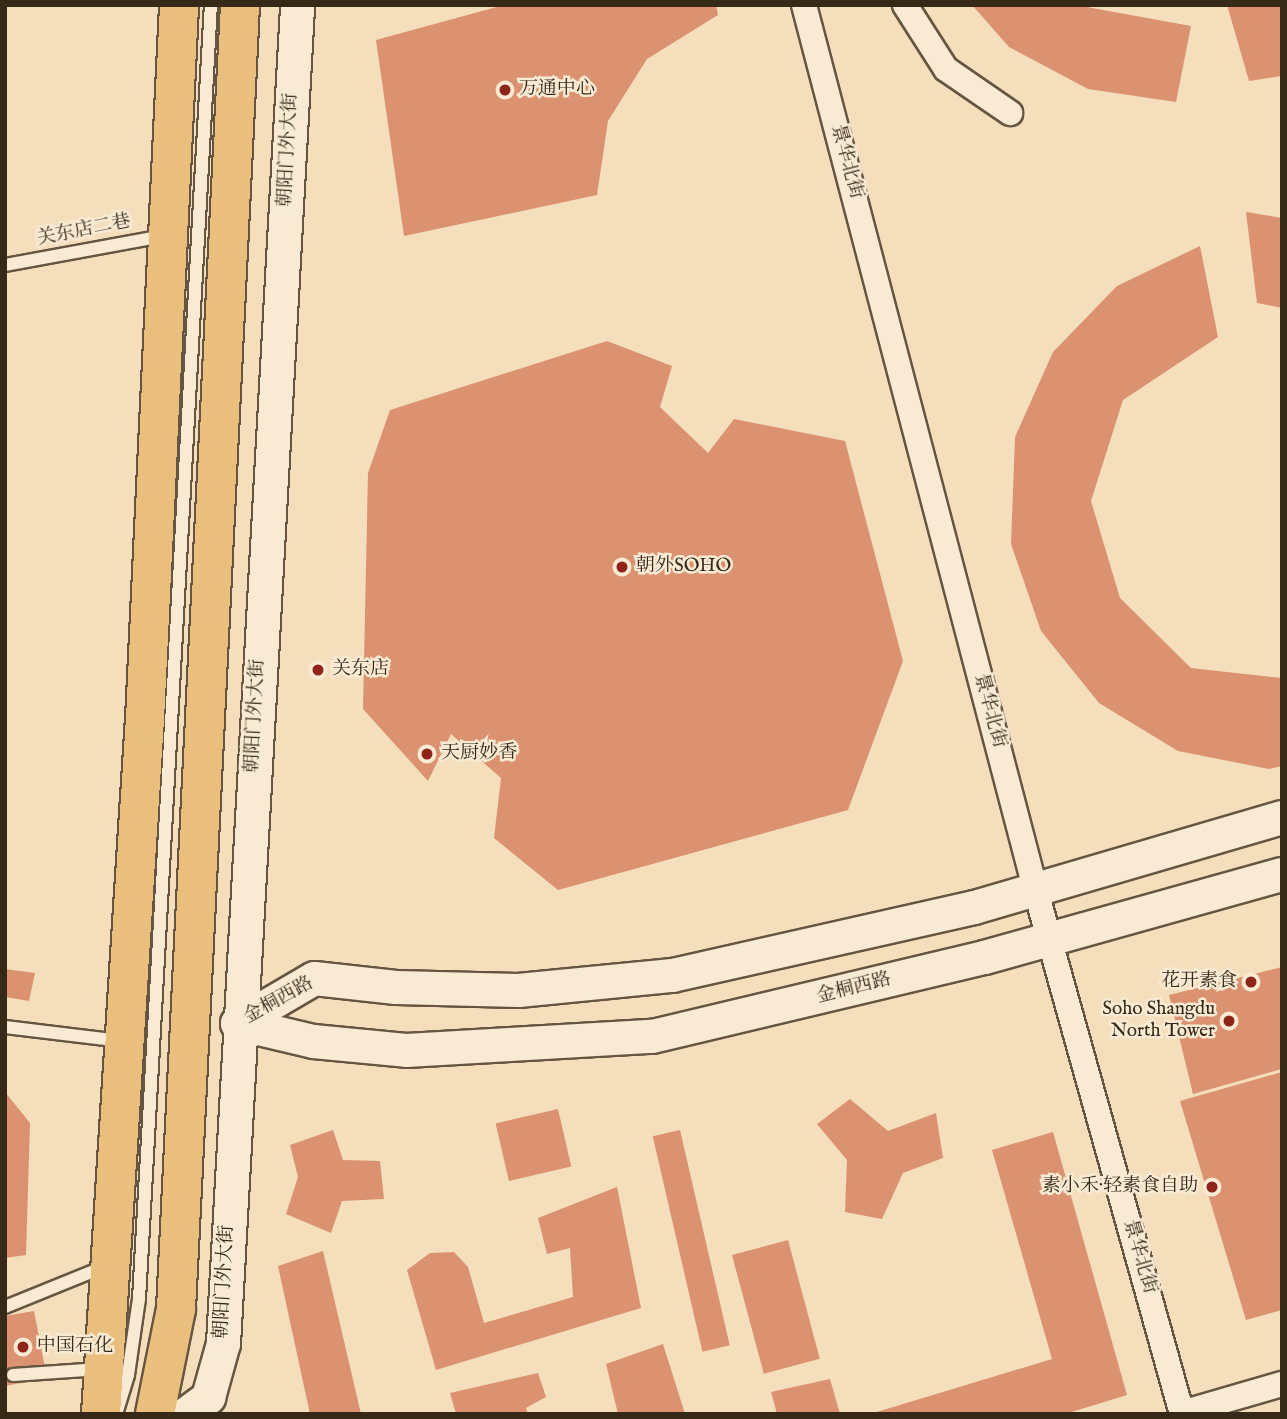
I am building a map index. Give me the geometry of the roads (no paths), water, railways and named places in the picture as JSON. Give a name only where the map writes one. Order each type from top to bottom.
[{"type":"highway","points":[[101,1414],[125,1041],[170,234],[178,5]]},
{"type":"highway","points":[[155,1414],[176,1309],[240,5]]},
{"type":"main road","name":"朝阳门外大街","points":[[186,1414],[208,1397],[223,1343],[237,1023],[297,5]]},
{"type":"main road","name":"金桐西路","points":[[237,1023],[314,978],[466,990],[608,983],[672,975],[1035,888],[1282,817]]},
{"type":"main road","name":"金桐西路","points":[[237,1023],[313,1041],[405,1050],[652,1036],[1049,937],[1282,874]]},
{"type":"street","name":"景华北街","points":[[804,5],[1035,888],[1181,1413]]},
{"type":"street","points":[[905,5],[946,69],[1010,113]]},
{"type":"street","points":[[1181,1413],[1282,1384]]},
{"type":"lane","points":[[116,1414],[128,1375],[139,1299],[211,5]]},
{"type":"lane","name":"关东店二巷","points":[[5,265],[170,234]]},
{"type":"lane","points":[[5,1027],[125,1041]]},
{"type":"lane","points":[[5,1307],[112,1263]]},
{"type":"lane","points":[[13,1376],[104,1368]]},
{"type":"place","name":"万通中心","points":[[505,90]]},
{"type":"place","name":"朝外SOHO","points":[[622,567]]},
{"type":"place","name":"关东店","points":[[318,670]]},
{"type":"place","name":"天厨妙香","points":[[427,754]]},
{"type":"place","name":"花开素食","points":[[1251,982]]},
{"type":"place","name":"Soho Shangdu North Tower","points":[[1229,1021]]},
{"type":"place","name":"素小禾·轻素食自助","points":[[1212,1187]]},
{"type":"place","name":"中国石化","points":[[23,1347]]}]
